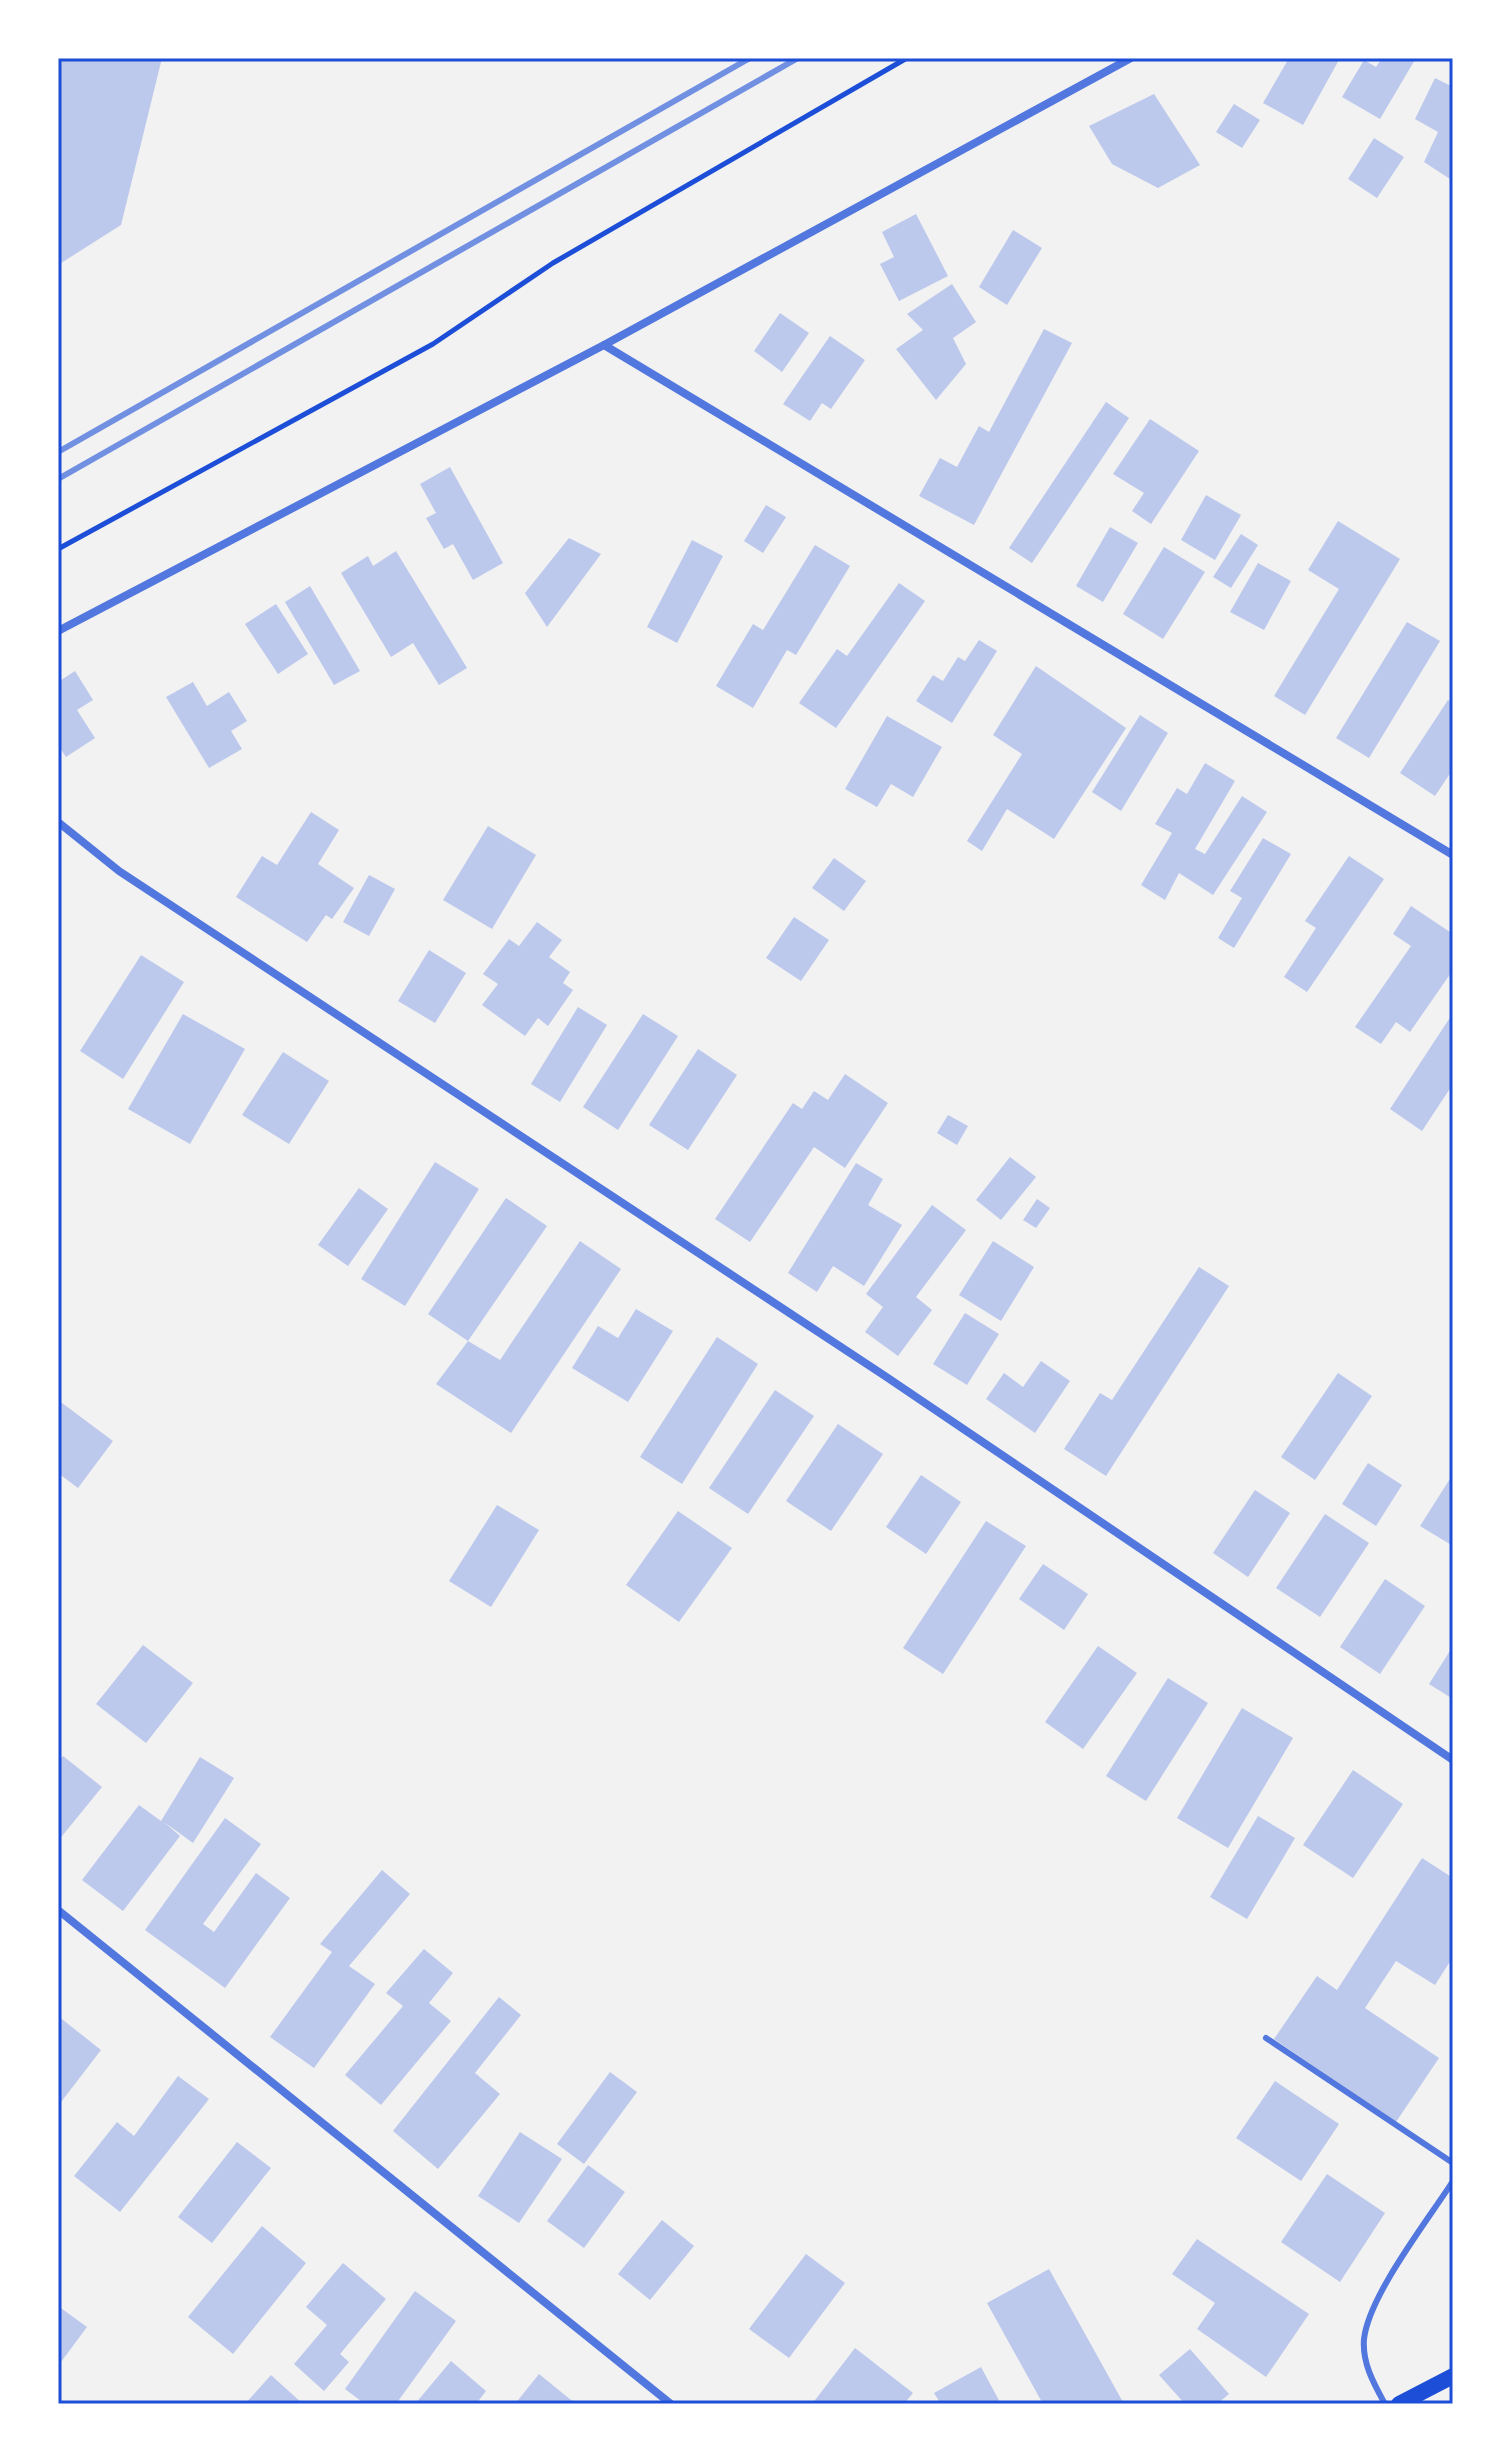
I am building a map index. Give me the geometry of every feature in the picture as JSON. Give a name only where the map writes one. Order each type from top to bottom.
[{"type":"main road","points":[[1399,2404],[1453,2376]]},
{"type":"street","points":[[58,631],[604,345],[1131,58]]},
{"type":"street","points":[[604,345],[1453,855]]},
{"type":"street","points":[[58,822],[132,880],[885,1376],[1453,1760]]},
{"type":"street","points":[[58,1910],[671,2404]]},
{"type":"lane","points":[[1266,2038],[1453,2163]]},
{"type":"lane","points":[[1385,2404],[1369,2377],[1364,2340],[1370,2317],[1386,2285],[1453,2181]]},
{"type":"path","points":[[58,549],[433,344],[553,263],[907,58]]},
{"type":"building","points":[[58,58],[162,58],[121,225],[58,265]]},
{"type":"building","points":[[1289,58],[1340,58],[1303,125],[1263,103]]},
{"type":"building","points":[[1382,58],[1416,58],[1380,119],[1342,97],[1364,60],[1376,67]]},
{"type":"building","points":[[1435,78],[1453,87],[1453,181],[1424,162],[1438,132],[1415,119]]},
{"type":"building","points":[[1154,94],[1200,165],[1158,188],[1112,164],[1089,126]]},
{"type":"building","points":[[1234,104],[1260,120],[1242,148],[1216,132]]},
{"type":"building","points":[[1374,138],[1404,157],[1377,198],[1348,179]]},
{"type":"building","points":[[916,214],[948,276],[899,301],[880,264],[894,257],[882,232]]},
{"type":"building","points":[[1013,230],[1042,248],[1007,305],[979,287]]},
{"type":"building","points":[[952,284],[976,322],[953,338],[966,364],[936,400],[896,349],[923,330],[907,314]]},
{"type":"building","points":[[780,313],[809,333],[782,372],[754,351]]},
{"type":"building","points":[[1044,329],[1072,343],[974,525],[919,496],[940,458],[957,467],[979,426],[989,432]]},
{"type":"building","points":[[830,336],[865,360],[831,409],[822,403],[810,421],[783,404]]},
{"type":"building","points":[[1106,402],[1129,418],[1032,563],[1009,548]]},
{"type":"building","points":[[1150,419],[1199,451],[1151,524],[1132,511],[1144,493],[1113,474]]},
{"type":"building","points":[[450,467],[503,563],[473,580],[453,544],[444,549],[426,518],[436,513],[420,484]]},
{"type":"building","points":[[1206,495],[1241,515],[1215,560],[1181,540]]},
{"type":"building","points":[[766,505],[786,517],[763,553],[744,541]]},
{"type":"building","points":[[1338,521],[1400,559],[1305,715],[1274,696],[1339,589],[1308,570]]},
{"type":"building","points":[[1110,527],[1138,543],[1103,602],[1076,586]]},
{"type":"building","points":[[1241,534],[1258,545],[1231,588],[1213,577]]},
{"type":"building","points":[[569,538],[601,554],[547,627],[525,593]]},
{"type":"building","points":[[692,540],[723,556],[677,643],[647,627]]},
{"type":"building","points":[[815,545],[850,566],[796,655],[787,650],[753,708],[716,686],[753,624],[763,630]]},
{"type":"building","points":[[1164,547],[1205,572],[1163,639],[1123,614]]},
{"type":"building","points":[[396,551],[467,668],[439,685],[413,643],[391,657],[341,573],[368,556],[373,566]]},
{"type":"building","points":[[1258,563],[1291,581],[1264,630],[1230,612]]},
{"type":"building","points":[[899,583],[925,601],[836,728],[799,703],[837,649],[847,656]]},
{"type":"building","points":[[310,586],[360,671],[334,685],[285,602]]},
{"type":"building","points":[[276,604],[308,654],[278,674],[245,624]]},
{"type":"building","points":[[1407,622],[1440,641],[1369,758],[1336,738]]},
{"type":"building","points":[[979,640],[997,651],[952,723],[916,701],[933,675],[943,681],[958,657],[965,661]]},
{"type":"building","points":[[1036,666],[1126,728],[1054,839],[1007,809],[982,851],[967,841],[1022,754],[993,735]]},
{"type":"building","points":[[75,671],[93,700],[77,710],[95,738],[66,757],[58,745],[58,682]]},
{"type":"building","points":[[193,682],[207,706],[229,692],[247,721],[231,731],[242,749],[209,768],[166,697]]},
{"type":"building","points":[[1448,700],[1453,703],[1453,769],[1435,796],[1400,773]]},
{"type":"building","points":[[1140,715],[1168,733],[1121,811],[1092,792]]},
{"type":"building","points":[[887,716],[942,747],[913,797],[891,784],[877,807],[845,789]]},
{"type":"building","points":[[1205,763],[1235,781],[1195,849],[1205,854],[1242,796],[1267,812],[1213,895],[1179,873],[1165,900],[1141,885],[1172,833],[1155,824],[1177,788],[1187,794]]},
{"type":"building","points":[[311,812],[339,830],[318,864],[354,888],[332,919],[326,915],[307,942],[236,897],[262,856],[277,865]]},
{"type":"building","points":[[488,826],[536,855],[492,929],[443,900]]},
{"type":"building","points":[[1263,838],[1291,854],[1234,948],[1218,938],[1242,898],[1230,891]]},
{"type":"building","points":[[1349,856],[1384,879],[1307,992],[1284,977],[1316,928],[1305,921]]},
{"type":"building","points":[[834,858],[866,881],[844,911],[812,888]]},
{"type":"building","points":[[369,875],[395,889],[369,936],[343,922]]},
{"type":"building","points":[[1411,906],[1453,934],[1453,970],[1410,1032],[1396,1022],[1381,1044],[1355,1027],[1411,946],[1393,934]]},
{"type":"building","points":[[794,917],[829,940],[801,981],[766,958]]},
{"type":"building","points":[[537,922],[562,940],[549,957],[570,972],[563,983],[573,990],[548,1026],[538,1018],[525,1036],[482,1005],[498,984],[483,974],[509,939],[519,946]]},
{"type":"building","points":[[429,950],[466,973],[435,1023],[398,1001]]},
{"type":"building","points":[[141,955],[184,982],[123,1079],[80,1051]]},
{"type":"building","points":[[578,1007],[607,1025],[560,1102],[531,1084]]},
{"type":"building","points":[[1453,1013],[1453,1084],[1422,1131],[1390,1109]]},
{"type":"building","points":[[183,1014],[245,1049],[190,1144],[128,1109]]},
{"type":"building","points":[[643,1014],[678,1036],[618,1130],[583,1107]]},
{"type":"building","points":[[698,1049],[737,1075],[688,1150],[649,1125]]},
{"type":"building","points":[[283,1052],[329,1081],[289,1144],[242,1115]]},
{"type":"building","points":[[845,1074],[888,1103],[845,1168],[814,1147],[750,1242],[715,1219],[793,1103],[802,1109],[814,1091],[828,1100]]},
{"type":"building","points":[[948,1115],[968,1126],[957,1145],[937,1133]]},
{"type":"building","points":[[1010,1157],[1036,1177],[1001,1220],[976,1200]]},
{"type":"building","points":[[435,1162],[479,1189],[405,1306],[361,1279]]},
{"type":"building","points":[[856,1163],[883,1179],[868,1205],[902,1225],[864,1286],[833,1266],[817,1292],[788,1273]]},
{"type":"building","points":[[359,1188],[388,1209],[348,1266],[318,1245]]},
{"type":"building","points":[[506,1198],[547,1226],[468,1341],[428,1314]]},
{"type":"building","points":[[1037,1199],[1050,1208],[1036,1228],[1023,1220]]},
{"type":"building","points":[[932,1205],[966,1230],[916,1297],[932,1310],[898,1356],[865,1332],[883,1307],[866,1294]]},
{"type":"building","points":[[580,1241],[621,1269],[511,1433],[436,1384],[468,1341],[500,1360]]},
{"type":"building","points":[[993,1241],[1034,1267],[1001,1321],[959,1295]]},
{"type":"building","points":[[1199,1267],[1229,1286],[1106,1476],[1064,1449],[1100,1393],[1112,1400]]},
{"type":"building","points":[[636,1309],[673,1331],[628,1402],[572,1368],[598,1326],[618,1338]]},
{"type":"building","points":[[965,1313],[999,1334],[967,1385],[933,1364]]},
{"type":"building","points":[[717,1337],[758,1364],[682,1484],[640,1457]]},
{"type":"building","points":[[1041,1361],[1070,1381],[1035,1433],[986,1399],[1004,1373],[1023,1387]]},
{"type":"building","points":[[1338,1373],[1372,1396],[1315,1480],[1281,1457]]},
{"type":"building","points":[[775,1390],[814,1416],[748,1514],[709,1488]]},
{"type":"building","points":[[58,1400],[113,1441],[78,1488],[58,1473]]},
{"type":"building","points":[[838,1424],[883,1454],[831,1531],[786,1501]]},
{"type":"building","points":[[1368,1463],[1402,1485],[1376,1526],[1342,1504]]},
{"type":"building","points":[[1453,1474],[1453,1546],[1420,1526]]},
{"type":"building","points":[[921,1475],[961,1502],[926,1554],[886,1527]]},
{"type":"building","points":[[1255,1490],[1290,1513],[1248,1577],[1213,1553]]},
{"type":"building","points":[[497,1505],[539,1530],[491,1607],[449,1581]]},
{"type":"building","points":[[678,1511],[732,1548],[679,1622],[626,1585]]},
{"type":"building","points":[[1325,1514],[1369,1543],[1320,1617],[1276,1588]]},
{"type":"building","points":[[986,1521],[1026,1546],[943,1674],[903,1648]]},
{"type":"building","points":[[1043,1564],[1088,1594],[1064,1630],[1019,1599]]},
{"type":"building","points":[[1385,1579],[1425,1606],[1380,1674],[1340,1647]]},
{"type":"building","points":[[143,1645],[193,1683],[146,1743],[96,1704]]},
{"type":"building","points":[[1098,1646],[1137,1673],[1083,1749],[1045,1722]]},
{"type":"building","points":[[1453,1646],[1453,1699],[1429,1684]]},
{"type":"building","points":[[1168,1678],[1208,1703],[1146,1801],[1106,1776]]},
{"type":"building","points":[[1242,1708],[1293,1738],[1228,1848],[1177,1818]]},
{"type":"building","points":[[63,1756],[102,1787],[58,1841],[58,1762]]},
{"type":"building","points":[[200,1757],[234,1778],[193,1843],[164,1822],[180,1836],[123,1911],[82,1880],[139,1805],[161,1821]]},
{"type":"building","points":[[1353,1770],[1403,1804],[1353,1878],[1303,1845]]},
{"type":"building","points":[[1258,1816],[1295,1838],[1247,1919],[1210,1897]]},
{"type":"building","points":[[225,1818],[261,1844],[203,1924],[214,1932],[256,1873],[290,1898],[225,1988],[145,1930]]},
{"type":"building","points":[[1422,1858],[1453,1878],[1453,1957],[1435,1985],[1396,1961],[1365,2008],[1439,2058],[1396,2122],[1274,2039],[1317,1976],[1337,1990]]},
{"type":"building","points":[[382,1870],[410,1894],[349,1966],[375,1984],[314,2068],[270,2037],[332,1952],[320,1944]]},
{"type":"building","points":[[424,1949],[453,1973],[429,2003],[451,2021],[381,2105],[345,2075],[403,2006],[386,1993]]},
{"type":"building","points":[[499,1997],[521,2015],[475,2073],[500,2094],[438,2169],[393,2131]]},
{"type":"building","points":[[58,2016],[101,2050],[58,2106]]},
{"type":"building","points":[[610,2072],[637,2092],[584,2164],[557,2144]]},
{"type":"building","points":[[178,2076],[209,2099],[120,2212],[74,2176],[117,2122],[134,2136]]},
{"type":"building","points":[[1275,2081],[1339,2124],[1301,2181],[1236,2138]]},
{"type":"building","points":[[520,2132],[562,2159],[519,2223],[478,2196]]},
{"type":"building","points":[[237,2142],[271,2168],[212,2243],[178,2217]]},
{"type":"building","points":[[588,2165],[625,2192],[584,2248],[547,2221]]},
{"type":"building","points":[[1327,2174],[1385,2213],[1340,2282],[1281,2242]]},
{"type":"building","points":[[662,2220],[694,2246],[650,2300],[618,2274]]},
{"type":"building","points":[[262,2226],[306,2263],[233,2354],[188,2317]]},
{"type":"building","points":[[1197,2239],[1309,2314],[1266,2377],[1197,2329],[1215,2303],[1172,2274]]},
{"type":"building","points":[[806,2254],[845,2283],[789,2358],[749,2329]]},
{"type":"building","points":[[343,2263],[386,2299],[340,2354],[349,2362],[324,2391],[294,2364],[327,2325],[306,2307]]},
{"type":"building","points":[[1049,2269],[1124,2404],[1043,2404],[987,2303]]},
{"type":"building","points":[[415,2291],[456,2321],[396,2404],[365,2404],[345,2389]]},
{"type":"building","points":[[58,2306],[87,2327],[58,2366]]},
{"type":"building","points":[[855,2348],[913,2393],[904,2404],[812,2404]]},
{"type":"building","points":[[1190,2349],[1229,2394],[1217,2404],[1185,2404],[1159,2375]]},
{"type":"building","points":[[451,2361],[486,2391],[476,2404],[415,2404]]},
{"type":"building","points":[[981,2367],[1001,2404],[941,2404],[934,2393]]},
{"type":"building","points":[[539,2374],[576,2404],[515,2404]]},
{"type":"building","points":[[271,2375],[303,2404],[245,2404]]},
{"type":"railway","points":[[58,452],[750,58]]},
{"type":"railway","points":[[58,479],[798,58]]}]
